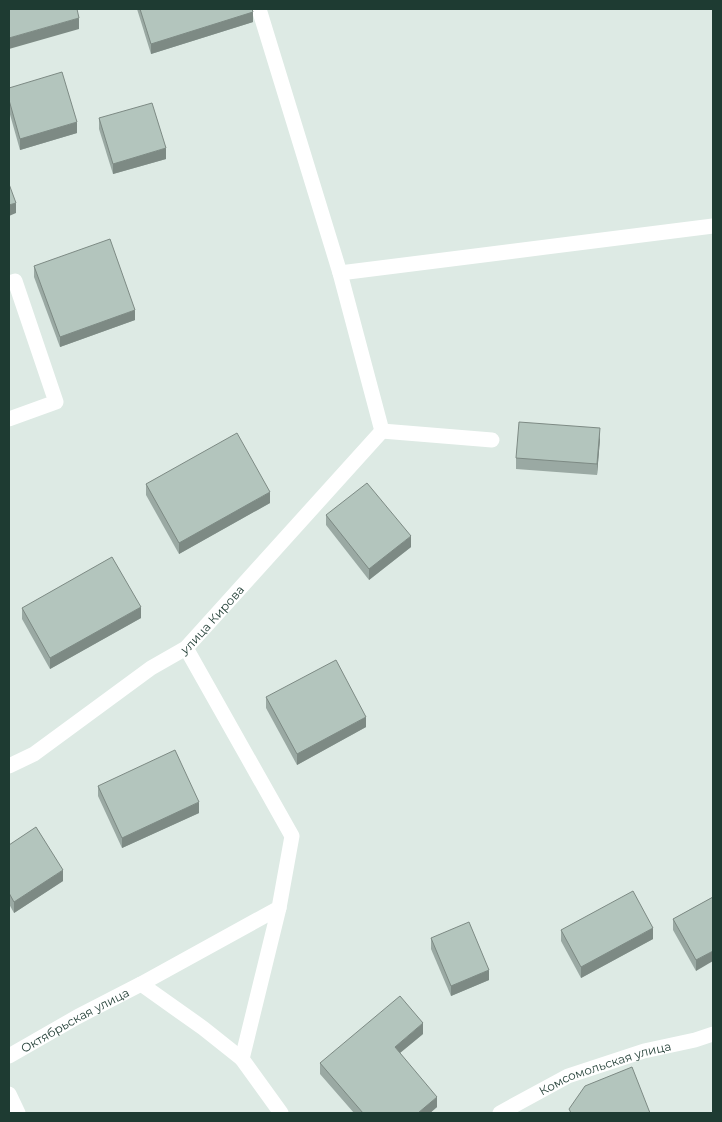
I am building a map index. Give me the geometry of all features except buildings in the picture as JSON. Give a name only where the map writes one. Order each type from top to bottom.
[{"type":"street","points":[[259,9],[340,274],[382,431],[492,440]]},
{"type":"street","points":[[340,274],[713,226]]},
{"type":"street","points":[[9,282],[15,281],[56,402],[9,419]]},
{"type":"street","name":"улица Кирова","points":[[9,766],[34,754],[151,668],[186,648],[382,431]]},
{"type":"street","points":[[186,648],[292,836],[279,908],[242,1060]]},
{"type":"street","name":"Октябрьская улица","points":[[9,1056],[279,908]]},
{"type":"street","points":[[141,984],[204,1028],[242,1060],[280,1113]]},
{"type":"street","name":"Комсомольская улица","points":[[500,1113],[568,1076],[644,1051],[695,1040],[713,1034]]},
{"type":"street","points":[[9,1094],[18,1113]]}]
